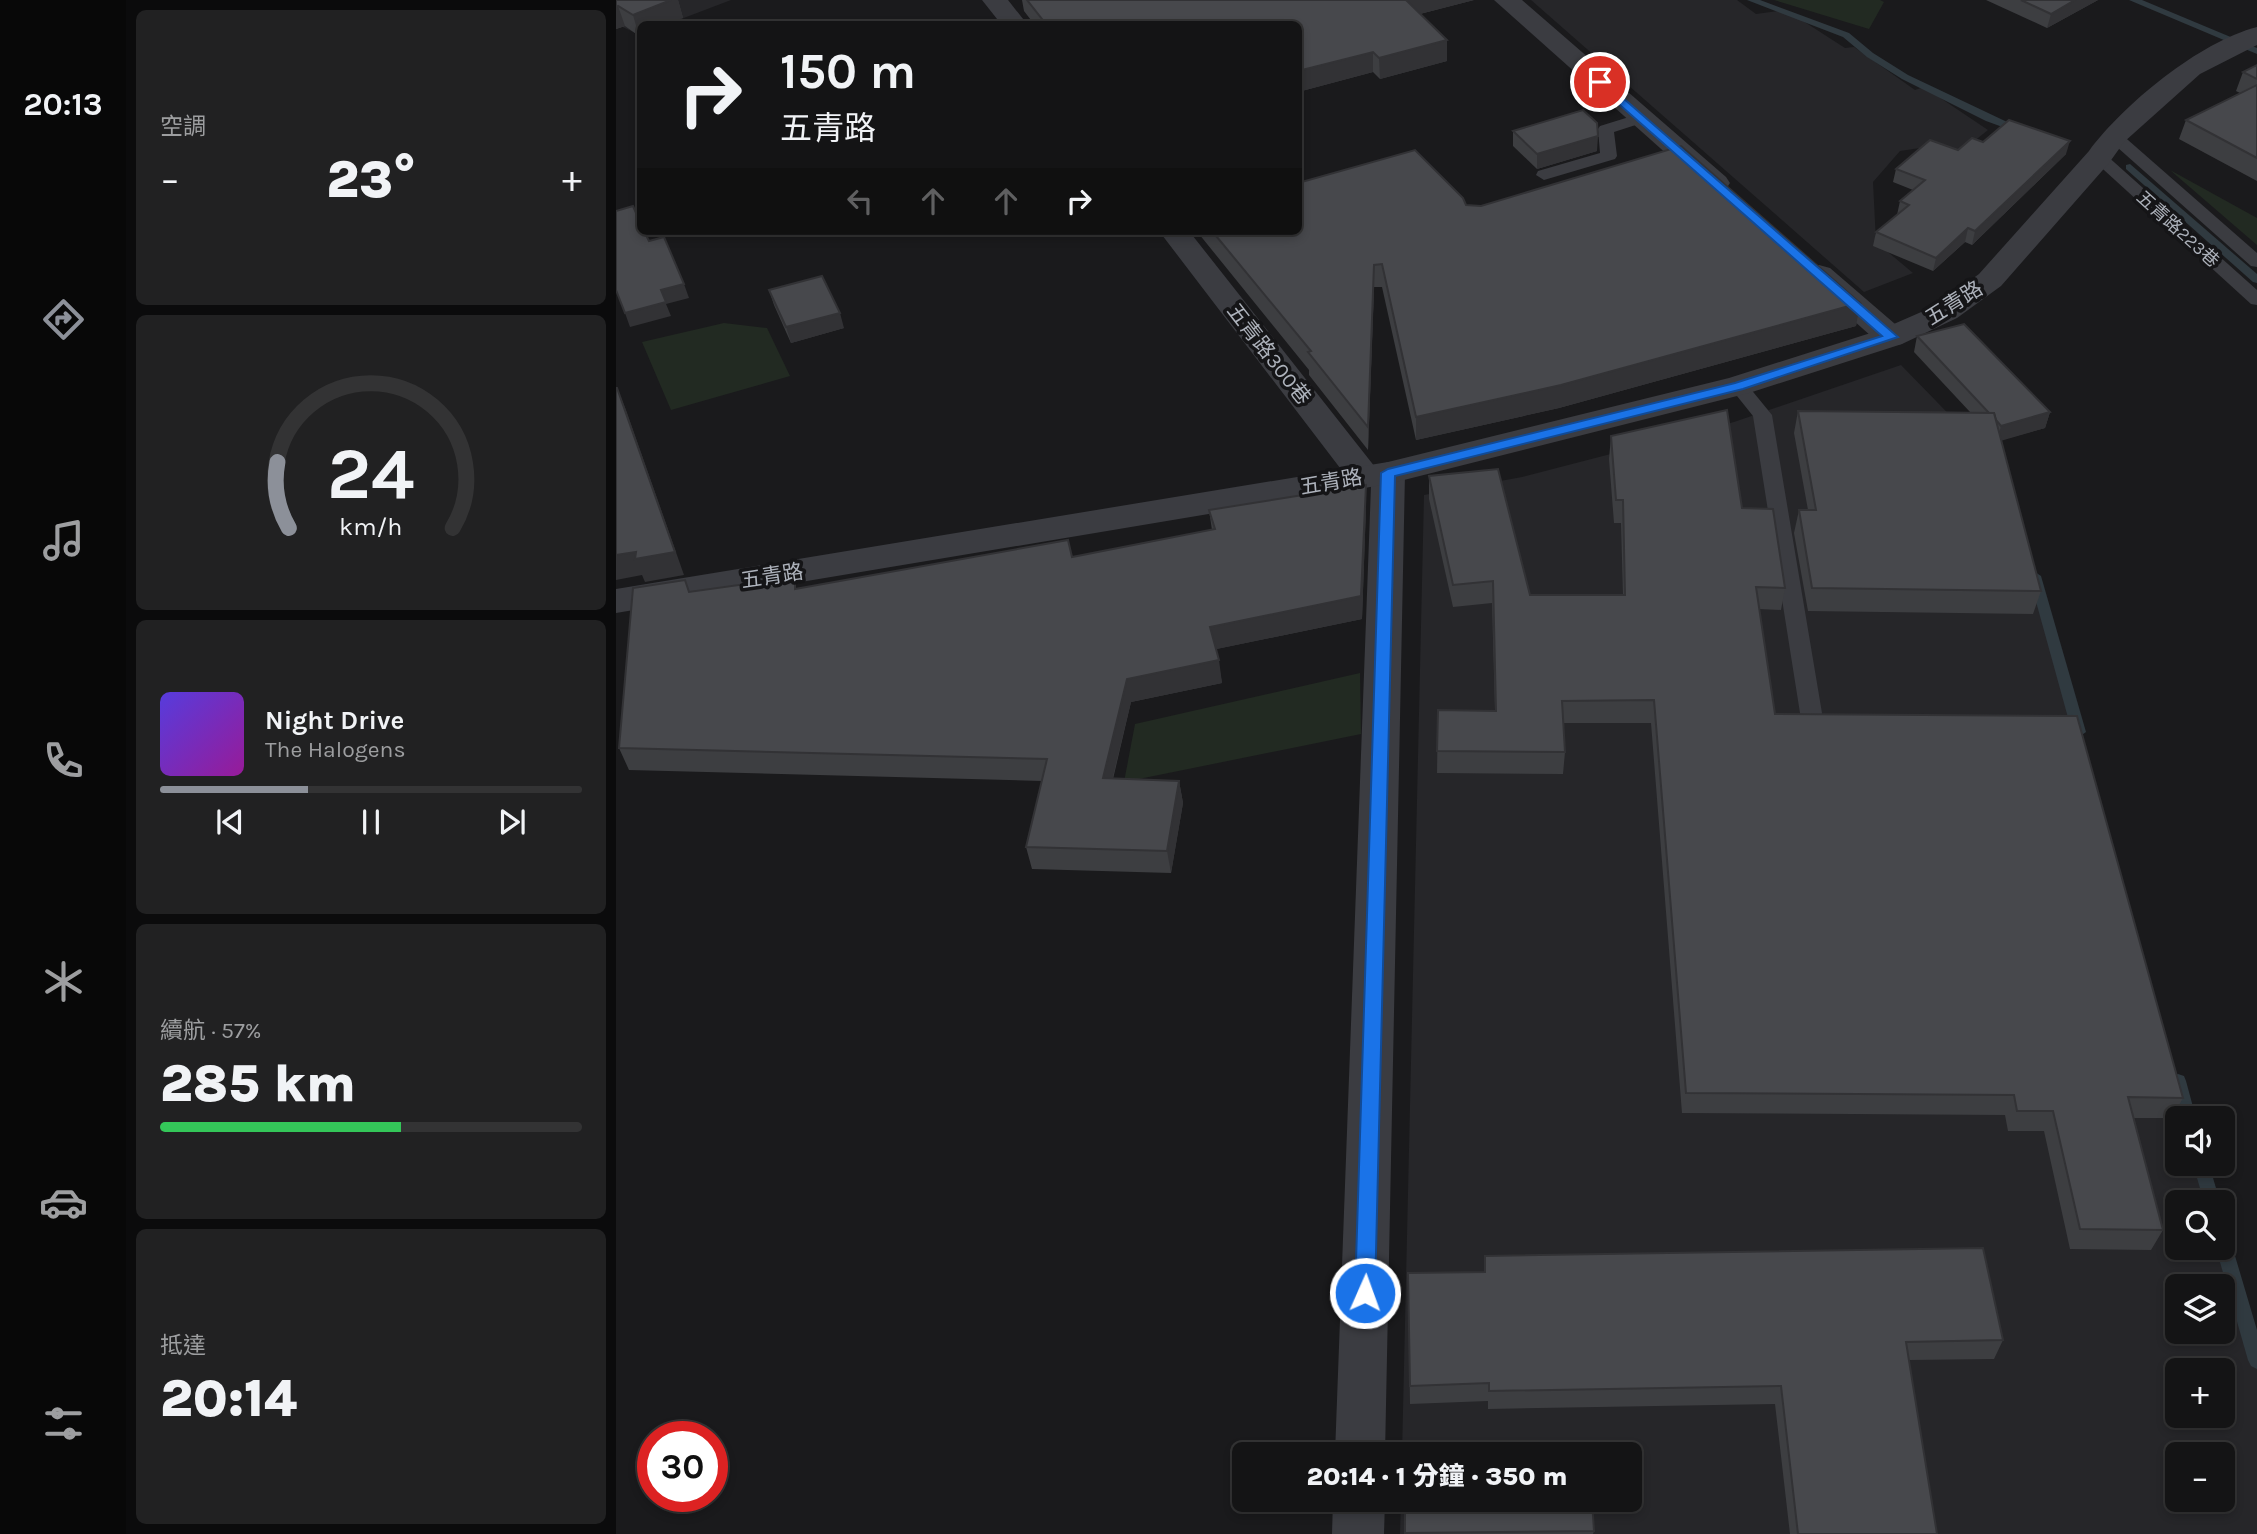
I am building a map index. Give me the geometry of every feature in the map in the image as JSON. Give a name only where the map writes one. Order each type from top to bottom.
[{"type":"street","points":[[995,0],[1012,21]]},
{"type":"street","points":[[1507,0],[1642,118],[1681,160],[1739,203]]},
{"type":"street","name":"五青路","points":[[616,601],[1376,475],[1738,386],[1891,337],[1946,312],[1990,280],[2106,147],[2191,68],[2257,35]]},
{"type":"street","name":"五青路300巷","points":[[1177,235],[1376,475]]},
{"type":"street","points":[[1800,257],[1891,337]]},
{"type":"street","points":[[1360,1442],[1376,475]]},
{"type":"street","points":[[1358,1534],[1359,1512]]},
{"type":"lane","points":[[1544,174],[1609,156],[1606,129],[1642,118]]},
{"type":"lane","name":"五青路223巷","points":[[2106,147],[2257,262]]},
{"type":"lane","name":"五青路223巷","points":[[2106,147],[2257,300]]},
{"type":"lane","points":[[1738,386],[1762,415],[1811,713]]},
{"type":"shaded area","points":[[616,0],[731,0],[676,21],[637,21],[637,34],[616,24]]},
{"type":"shaded area","points":[[1531,0],[1737,0],[1756,14],[1786,10],[1845,48],[1854,47],[1915,90],[1924,87],[1988,130],[1963,150],[1942,154],[1920,148],[1900,151],[1873,182],[1876,242],[1913,273],[1864,292]]},
{"type":"shaded area","points":[[1774,0],[1880,0],[1884,2],[1869,29]]},
{"type":"shaded area","points":[[2170,170],[2257,218],[2257,245]]},
{"type":"shaded area","points":[[724,323],[767,328],[790,376],[671,410],[642,342]]},
{"type":"shaded area","points":[[1901,365],[2009,476],[2186,1106],[2165,1106],[2165,1176],[2205,1176],[2210,1190],[2165,1190],[2165,1260],[2230,1260],[2234,1274],[2165,1274],[2165,1344],[2235,1344],[2235,1279],[2257,1359],[2257,1534],[1400,1534],[1401,1512],[1642,1512],[1642,1442],[1402,1442],[1424,495],[1522,477],[1734,422]]},
{"type":"shaded area","points":[[1360,673],[1361,734],[1124,782],[1135,724]]},
{"type":"building","points":[[616,0],[671,0],[633,15],[616,7]]},
{"type":"building","points":[[1027,0],[1406,0],[1447,40],[1379,58],[1373,52],[1302,70],[1302,21],[1044,21]]},
{"type":"building","points":[[2021,0],[2075,0],[2051,14]]},
{"type":"building","points":[[2257,65],[2257,79],[2243,72]]},
{"type":"building","points":[[2257,85],[2257,158],[2186,120]]},
{"type":"building","points":[[1583,110],[1597,123],[1598,136],[1537,154],[1513,131]]},
{"type":"building","points":[[2009,120],[2070,141],[1975,231],[1968,228],[1936,258],[1876,232],[1909,205],[1900,201],[1925,180],[1896,169],[1930,140],[1958,150],[1972,138],[1983,142]]},
{"type":"building","points":[[1681,146],[1860,303],[1561,385],[1416,417],[1382,264],[1374,265],[1368,427],[1308,352],[1311,351],[1215,235],[1302,235],[1302,182],[1415,150],[1463,198],[1466,205],[1481,206]]},
{"type":"building","points":[[633,206],[637,215],[637,235],[646,235],[649,241],[664,237],[684,284],[661,290],[666,302],[625,313],[616,290],[616,211]]},
{"type":"building","points":[[822,276],[840,313],[786,327],[769,290]]},
{"type":"building","points":[[1964,324],[2050,412],[2001,426],[1994,413],[1989,413],[1917,336]]},
{"type":"building","points":[[616,388],[675,552],[635,559],[636,552],[616,555]]},
{"type":"building","points":[[1727,410],[1742,508],[1773,509],[1785,588],[1756,587],[1775,714],[2077,716],[2183,1098],[2128,1097],[2163,1230],[2080,1229],[2053,1111],[2017,1111],[2014,1095],[1686,1093],[1654,700],[1562,701],[1565,752],[1437,751],[1438,710],[1496,711],[1493,581],[1453,585],[1429,476],[1498,469],[1530,595],[1625,595],[1623,500],[1616,500],[1611,436]]},
{"type":"building","points":[[1798,411],[1994,413],[2041,591],[1812,588],[1799,510],[1816,510]]},
{"type":"building","points":[[1366,485],[1361,596],[1210,627],[1219,660],[1127,679],[1103,778],[1179,781],[1167,851],[1026,847],[1047,759],[619,748],[633,588],[685,580],[689,592],[795,577],[795,589],[1068,540],[1072,557],[1215,529],[1209,510]]},
{"type":"building","points":[[1983,1248],[2003,1340],[1906,1342],[1937,1534],[1798,1534],[1781,1386],[1489,1391],[1489,1383],[1410,1386],[1408,1273],[1485,1272],[1485,1256]]},
{"type":"building","points":[[1405,1512],[1593,1512],[1594,1531],[1405,1533]]},
{"type":"waterway","points":[[1752,0],[1846,35],[1870,55],[1905,77],[1989,119],[2019,130]]},
{"type":"waterway","points":[[2134,0],[2257,51]]},
{"type":"waterway","points":[[2130,167],[2257,280]]},
{"type":"waterway","points":[[2035,576],[2079,732]]},
{"type":"waterway","points":[[2178,1081],[2185,1106]]},
{"type":"waterway","points":[[2204,1176],[2209,1190]]},
{"type":"waterway","points":[[2228,1260],[2257,1360]]},
{"type":"route","points":[[1365,1293],[1388,473],[1738,386],[1891,337],[1600,82]]}]
